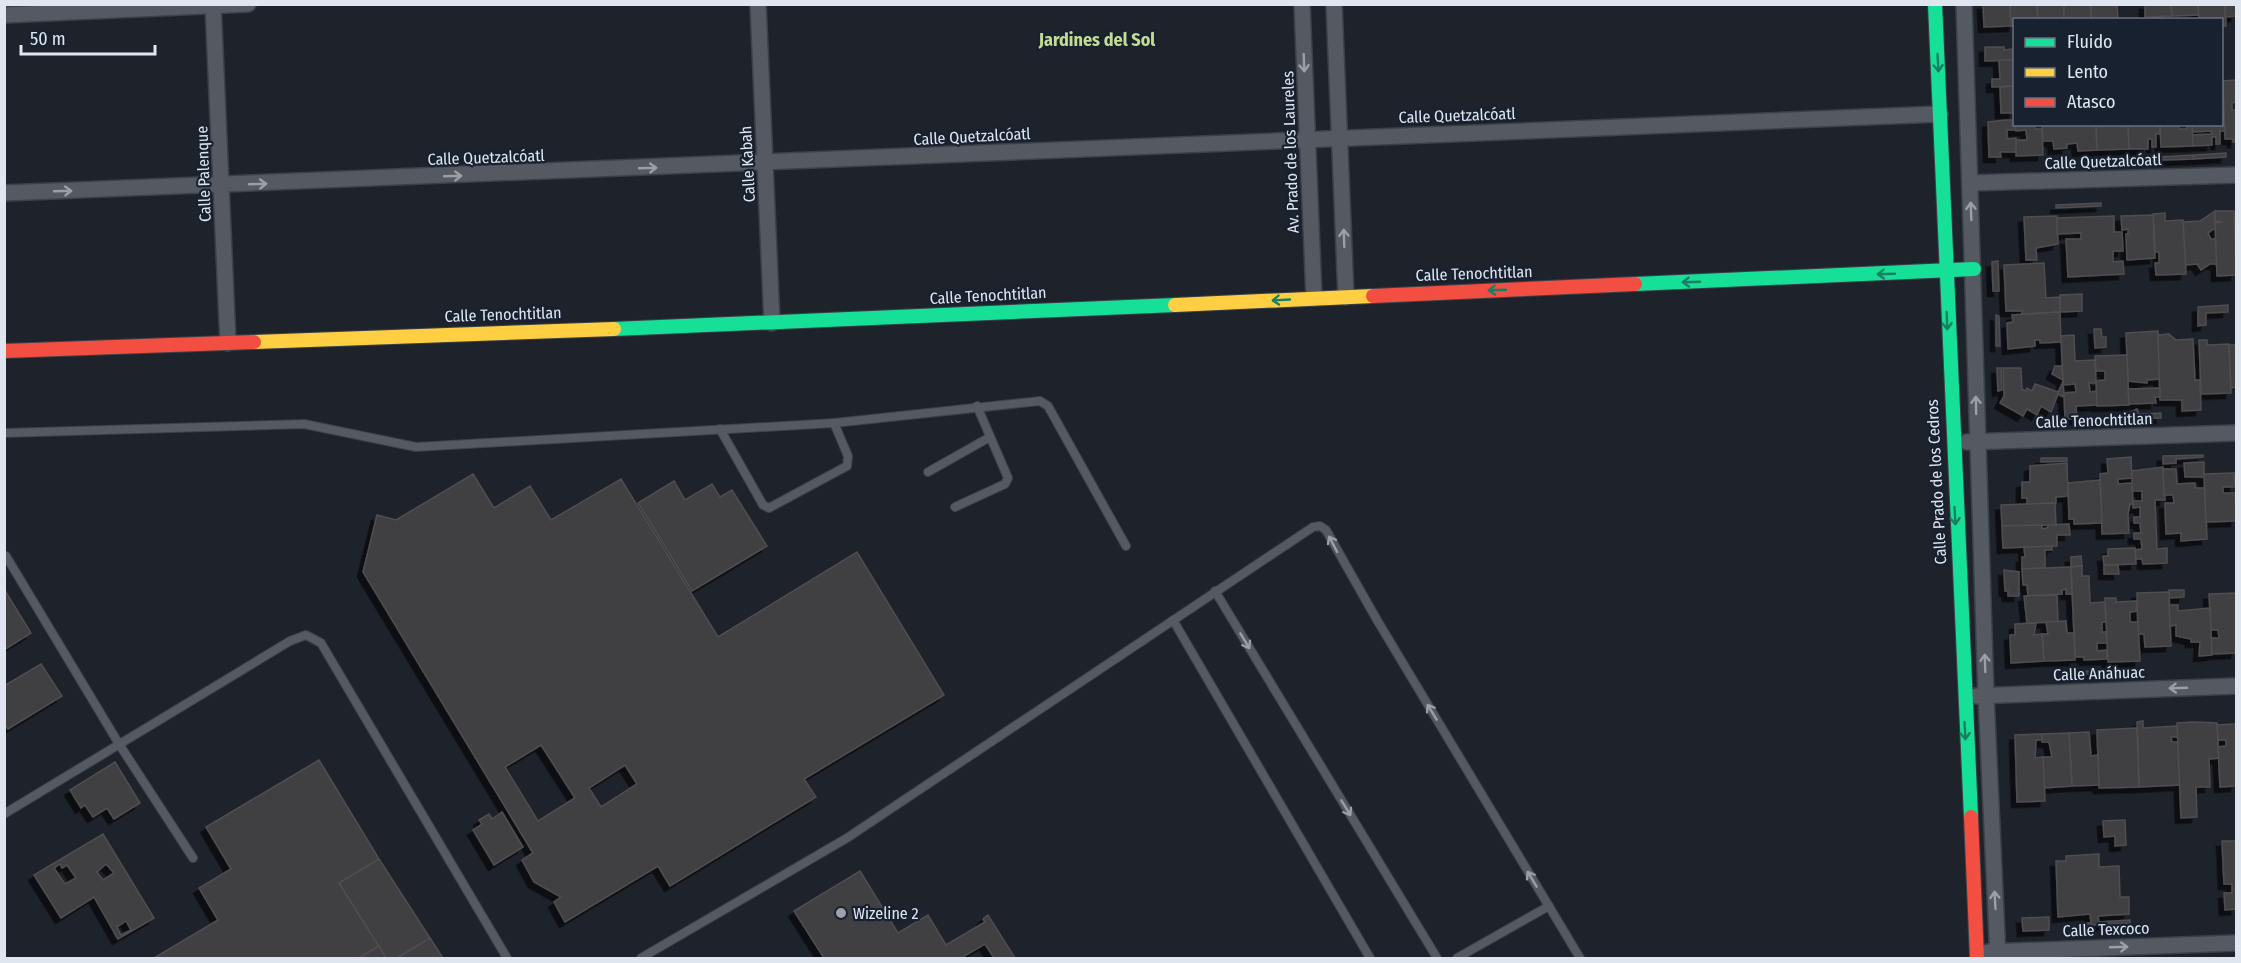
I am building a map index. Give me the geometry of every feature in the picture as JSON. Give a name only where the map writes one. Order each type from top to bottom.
[{"type":"street","points":[[4,15],[248,4]]},
{"type":"street","name":"Calle Kabah","points":[[758,4],[772,323]]},
{"type":"street","name":"Av. Prado de los Laureles","points":[[1302,4],[1314,298]]},
{"type":"street","points":[[1334,4],[1346,297]]},
{"type":"street","name":"Calle Prado de los Cedros","points":[[1935,4],[1952,443],[1977,955]]},
{"type":"street","points":[[1964,4],[1986,696],[1998,955]]},
{"type":"street","name":"Calle Palenque","points":[[213,5],[228,343]]},
{"type":"street","name":"Calle Quetzalcóatl","points":[[4,193],[765,164],[1308,139],[1940,114]]},
{"type":"street","name":"Calle Quetzalcóatl","points":[[1970,183],[2236,175]]},
{"type":"street","name":"Calle Tenochtitlan","points":[[4,351],[772,323],[1974,269]]},
{"type":"street","name":"Calle Tenochtitlan","points":[[1952,443],[2236,433]]},
{"type":"street","name":"Calle Anáhuac","points":[[1964,697],[2236,686]]},
{"type":"street","name":"Calle Texcoco","points":[[1977,955],[2147,952],[2236,943]]},
{"type":"lane","points":[[4,433],[304,424],[416,447],[834,423],[976,406],[1040,401],[1046,404],[1126,546]]},
{"type":"lane","points":[[955,507],[1007,481],[1007,475],[976,406]]},
{"type":"lane","points":[[720,429],[763,505],[769,508],[847,466],[848,456],[834,423]]},
{"type":"lane","points":[[928,472],[990,437]]},
{"type":"lane","points":[[641,958],[847,838],[1313,527],[1324,527],[1580,958]]},
{"type":"lane","points":[[6,556],[119,744],[193,858]]},
{"type":"lane","points":[[1215,591],[1437,958]]},
{"type":"lane","points":[[1173,620],[1370,958]]},
{"type":"lane","points":[[4,814],[290,641],[306,635],[321,643],[507,958]]},
{"type":"lane","points":[[1457,958],[1549,906]]},
{"type":"building","points":[[1983,4],[2010,4],[2011,26],[1984,27]]},
{"type":"building","points":[[2010,4],[2037,4],[2038,18],[2013,18],[2013,26],[2011,26]]},
{"type":"building","points":[[2037,4],[2064,4],[2064,18],[2038,18]]},
{"type":"building","points":[[2064,4],[2091,4],[2091,18],[2064,18]]},
{"type":"building","points":[[2091,4],[2117,4],[2118,18],[2091,18]]},
{"type":"building","points":[[2145,4],[2171,4],[2172,16],[2145,17]]},
{"type":"building","points":[[2171,4],[2198,4],[2199,15],[2172,16]]},
{"type":"building","points":[[2198,4],[2225,4],[2226,26],[2223,26],[2223,18],[2199,18]]},
{"type":"building","points":[[2225,4],[2236,4],[2236,16],[2225,17]]},
{"type":"building","points":[[1985,47],[2013,49],[2013,60],[1985,61]]},
{"type":"building","points":[[1999,60],[2013,60],[2013,86],[1992,87],[1992,79],[2000,79]]},
{"type":"building","points":[[2236,80],[2236,102],[2232,103],[2232,110],[2236,110],[2236,142],[2233,142],[2233,139],[2225,139],[2223,81]]},
{"type":"building","points":[[2013,86],[2013,113],[2001,113],[2000,87]]},
{"type":"building","points":[[2223,114],[2225,131],[2220,131],[2220,144],[2216,144],[2216,137],[2212,137],[2212,145],[2193,146],[2192,135],[2212,134],[2211,131],[2193,132],[2192,126],[2223,126]]},
{"type":"building","points":[[2013,120],[2016,130],[2007,130],[2007,139],[2016,138],[2016,152],[2000,152],[2001,157],[1989,157],[1988,122]]},
{"type":"building","points":[[2015,126],[2035,126],[2035,129],[2042,129],[2043,155],[2016,156],[2016,140],[2027,140],[2026,130],[2016,131]]},
{"type":"building","points":[[2042,126],[2096,126],[2097,150],[2078,151],[2077,143],[2067,144],[2067,148],[2054,149],[2053,141],[2043,141]]},
{"type":"building","points":[[2096,126],[2128,126],[2129,149],[2097,150]]},
{"type":"building","points":[[2128,126],[2160,126],[2160,134],[2156,134],[2156,147],[2152,147],[2152,139],[2148,139],[2148,149],[2129,149]]},
{"type":"building","points":[[2160,126],[2179,126],[2179,129],[2187,129],[2187,126],[2192,126],[2193,146],[2161,147]]},
{"type":"building","points":[[2226,153],[2226,157],[2193,159],[2194,155]]},
{"type":"building","points":[[2194,155],[2193,159],[2162,160],[2161,157]]},
{"type":"building","points":[[2101,203],[2101,206],[2056,208],[2056,205]]},
{"type":"building","points":[[2215,211],[2215,228],[2208,233],[2211,239],[2216,239],[2217,264],[2210,264],[2201,270],[2197,264],[2185,265],[2183,222],[2200,221]]},
{"type":"building","points":[[2215,211],[2234,211],[2236,275],[2217,276],[2215,223],[2222,222],[2215,221]]},
{"type":"building","points":[[2165,213],[2165,221],[2183,220],[2186,274],[2156,275],[2155,263],[2159,263],[2159,252],[2155,252],[2153,214]]},
{"type":"building","points":[[2153,215],[2155,258],[2127,260],[2126,234],[2128,234],[2128,229],[2122,230],[2121,216]]},
{"type":"building","points":[[2057,216],[2058,244],[2036,248],[2037,260],[2026,260],[2024,217]]},
{"type":"building","points":[[2114,216],[2114,232],[2122,232],[2123,251],[2113,251],[2113,262],[2123,261],[2124,274],[2068,277],[2066,239],[2081,239],[2081,233],[2057,234],[2057,218]]},
{"type":"building","points":[[1998,261],[1999,291],[1993,291],[1992,262]]},
{"type":"building","points":[[2044,263],[2046,298],[2060,297],[2060,312],[2022,314],[2022,311],[2006,311],[2004,265]]},
{"type":"building","points":[[2082,294],[2082,311],[2060,312],[2060,295]]},
{"type":"building","points":[[2228,305],[2228,312],[2206,313],[2206,325],[2198,326],[2198,307]]},
{"type":"building","points":[[2060,312],[2061,342],[2040,343],[2040,340],[2035,340],[2035,346],[2008,349],[2007,323],[2013,322],[2012,315]]},
{"type":"building","points":[[1996,315],[1999,316],[2000,346],[1996,346]]},
{"type":"building","points":[[2094,329],[2101,329],[2102,337],[2106,337],[2106,347],[2095,348]]},
{"type":"building","points":[[2158,331],[2160,379],[2147,380],[2147,383],[2128,381],[2126,333]]},
{"type":"building","points":[[2169,334],[2176,340],[2193,339],[2195,380],[2200,380],[2201,410],[2182,411],[2182,400],[2160,400],[2158,335]]},
{"type":"building","points":[[2074,335],[2075,361],[2095,360],[2096,383],[2089,383],[2090,392],[2097,391],[2097,405],[2076,406],[2077,419],[2065,419],[2064,393],[2076,392],[2075,384],[2063,385],[2061,336]]},
{"type":"building","points":[[2199,340],[2207,340],[2207,345],[2229,344],[2231,393],[2201,394]]},
{"type":"building","points":[[2229,345],[2236,345],[2236,387],[2231,388]]},
{"type":"building","points":[[2127,355],[2129,405],[2097,406],[2096,381],[2105,380],[2105,371],[2096,371],[2095,356]]},
{"type":"building","points":[[2055,366],[2062,366],[2063,380],[2052,374]]},
{"type":"building","points":[[1997,368],[2001,368],[2002,390],[1998,391]]},
{"type":"building","points":[[2003,368],[2021,368],[2022,389],[2026,391],[2027,388],[2032,391],[2035,384],[2058,392],[2063,382],[2064,397],[2058,394],[2051,412],[2041,406],[2037,415],[2027,409],[2023,416],[2000,403],[2004,396]]},
{"type":"building","points":[[2160,388],[2160,397],[2155,397],[2156,403],[2129,404],[2128,389]]},
{"type":"building","points":[[2137,409],[2139,414],[2161,413],[2161,418],[2129,419],[2129,413]]},
{"type":"building","points":[[2203,455],[2203,457],[2176,459],[2176,463],[2163,464],[2163,456]]},
{"type":"building","points":[[2131,457],[2132,478],[2118,479],[2118,484],[2132,483],[2133,504],[2130,504],[2128,514],[2129,533],[2102,534],[2100,474],[2108,473],[2107,459]]},
{"type":"building","points":[[2041,458],[2067,458],[2067,461],[2041,462]]},
{"type":"building","points":[[2204,462],[2204,477],[2185,477],[2184,463]]},
{"type":"building","points":[[2067,463],[2068,496],[2056,497],[2056,503],[2027,504],[2027,498],[2022,498],[2022,482],[2030,482],[2030,466]]},
{"type":"building","points":[[2163,467],[2165,500],[2155,500],[2157,549],[2167,548],[2167,563],[2143,564],[2142,559],[2135,559],[2135,550],[2142,549],[2141,539],[2134,539],[2134,533],[2141,533],[2140,523],[2134,523],[2134,517],[2140,517],[2140,507],[2133,508],[2133,501],[2142,501],[2142,491],[2132,491],[2132,471]]},
{"type":"building","points":[[2163,469],[2176,469],[2177,484],[2195,483],[2195,488],[2205,488],[2207,539],[2181,541],[2181,533],[2166,534],[2165,503],[2174,503],[2173,495],[2164,495]]},
{"type":"building","points":[[2234,473],[2235,487],[2223,487],[2223,493],[2235,493],[2236,521],[2206,522],[2204,474]]},
{"type":"building","points":[[473,474],[494,508],[530,486],[551,520],[621,479],[718,637],[857,552],[944,695],[804,779],[816,797],[670,886],[658,866],[565,922],[554,902],[561,897],[534,882],[522,860],[533,853],[363,572],[377,515],[396,520]],"holes":[[[541,745],[575,798],[538,821],[505,767]],[[625,765],[637,784],[601,807],[589,788]]]},
{"type":"building","points":[[2100,480],[2102,523],[2074,524],[2074,519],[2069,519],[2068,483]]},
{"type":"building","points":[[674,481],[685,500],[712,484],[720,497],[732,490],[767,546],[692,591],[638,503]]},
{"type":"building","points":[[2055,503],[2056,525],[2002,526],[2001,505]]},
{"type":"building","points":[[2069,524],[2070,535],[2057,535],[2057,546],[2003,548],[2002,526],[2042,525],[2042,529],[2049,525]]},
{"type":"building","points":[[2052,546],[2052,550],[2045,550],[2045,568],[2022,569],[2022,557],[2025,557],[2024,547]]},
{"type":"building","points":[[2135,548],[2136,564],[2104,565],[2103,556],[2108,556],[2108,549]]},
{"type":"building","points":[[2081,556],[2082,566],[2071,567],[2071,557]]},
{"type":"building","points":[[2104,565],[2118,565],[2119,574],[2104,574]]},
{"type":"building","points":[[2082,566],[2082,576],[2089,576],[2090,603],[2105,602],[2106,622],[2102,622],[2102,632],[2106,632],[2107,643],[2097,643],[2097,651],[2107,650],[2107,659],[2084,660],[2084,657],[2075,657],[2071,567]]},
{"type":"building","points":[[2071,567],[2072,594],[2066,594],[2066,589],[2062,590],[2062,594],[2028,596],[2027,585],[2023,585],[2022,569]]},
{"type":"building","points":[[2004,570],[2019,572],[2019,596],[2008,596],[2008,591],[2005,591]]},
{"type":"building","points":[[4,589],[31,633],[4,650]]},
{"type":"building","points":[[2169,590],[2184,590],[2184,597],[2169,598]]},
{"type":"building","points":[[2169,592],[2171,646],[2145,647],[2144,634],[2138,634],[2137,593]]},
{"type":"building","points":[[2236,593],[2236,653],[2212,654],[2211,638],[2219,638],[2218,630],[2211,630],[2209,594]]},
{"type":"building","points":[[2057,595],[2058,622],[2027,623],[2024,596]]},
{"type":"building","points":[[2105,598],[2116,598],[2116,602],[2137,601],[2137,611],[2130,612],[2130,622],[2138,622],[2140,661],[2108,662]]},
{"type":"building","points":[[2169,605],[2178,605],[2178,611],[2210,608],[2212,655],[2199,656],[2200,642],[2191,642],[2191,639],[2176,636],[2176,625],[2170,626]]},
{"type":"building","points":[[2066,621],[2067,633],[2074,633],[2075,660],[2044,661],[2042,634],[2048,634],[2046,622]]},
{"type":"building","points":[[2036,623],[2034,635],[2042,634],[2044,661],[2011,663],[2010,635],[2015,635],[2015,624]]},
{"type":"building","points":[[41,664],[62,696],[8,729],[4,724],[4,686]]},
{"type":"building","points":[[2108,670],[2108,673],[2076,674],[2076,672]]},
{"type":"building","points":[[2143,721],[2143,728],[2177,726],[2178,737],[2171,737],[2172,742],[2178,742],[2180,785],[2139,787],[2137,722]]},
{"type":"building","points":[[2177,723],[2217,723],[2219,758],[2209,759],[2210,787],[2196,787],[2197,817],[2181,818]]},
{"type":"building","points":[[2236,724],[2236,786],[2220,787],[2218,747],[2226,746],[2226,740],[2218,740],[2217,725]]},
{"type":"building","points":[[2137,728],[2139,787],[2099,788],[2097,730]]},
{"type":"building","points":[[2089,732],[2091,756],[2098,755],[2099,785],[2072,786],[2069,733]]},
{"type":"building","points":[[2069,733],[2072,786],[2044,788],[2043,757],[2052,757],[2049,742],[2042,742],[2042,734]]},
{"type":"building","points":[[2042,734],[2042,740],[2036,740],[2035,758],[2043,757],[2045,801],[2017,802],[2015,735]]},
{"type":"building","points":[[319,760],[379,859],[339,883],[379,946],[359,958],[154,958],[218,920],[199,888],[231,869],[206,827]]},
{"type":"building","points":[[115,762],[140,803],[114,819],[107,808],[93,817],[85,805],[81,808],[70,790]]},
{"type":"building","points":[[502,812],[523,847],[494,865],[473,830],[482,824],[479,820],[489,814],[492,819]]},
{"type":"building","points":[[2125,820],[2126,845],[2115,846],[2115,836],[2104,837],[2103,821]]},
{"type":"building","points":[[103,834],[154,918],[118,939],[94,897],[61,918],[34,875]],"holes":[[[60,864],[62,868],[67,865],[76,878],[65,884],[54,868]],[[106,864],[114,873],[103,880],[97,872]],[[126,921],[131,930],[121,935],[117,927]]]},
{"type":"building","points":[[2222,841],[2236,841],[2236,909],[2225,910],[2224,893],[2232,893],[2232,884],[2224,884]]},
{"type":"building","points":[[2099,854],[2099,867],[2119,866],[2120,897],[2129,897],[2129,914],[2098,916],[2099,922],[2130,920],[2130,923],[2091,925],[2083,929],[2083,923],[2091,923],[2090,914],[2058,917],[2056,861],[2066,861],[2066,856]]},
{"type":"building","points":[[379,859],[430,938],[397,958],[386,958],[339,883]]},
{"type":"building","name":"Wizeline 2","points":[[860,871],[898,933],[928,915],[946,945],[985,922],[983,919],[988,915],[1015,958],[994,958],[985,944],[961,958],[824,958],[794,911]]},
{"type":"building","points":[[2049,917],[2049,930],[2023,931],[2022,918]]},
{"type":"building","points":[[430,938],[443,958],[397,958]]},
{"type":"building","points":[[379,946],[386,958],[359,958]]},
{"type":"traffic: fast","points":[[1935,4],[1971,817]]},
{"type":"traffic: fast","points":[[1635,284],[1974,269]]},
{"type":"traffic: fast","points":[[614,329],[1175,305]]},
{"type":"traffic: slow","points":[[1175,305],[1373,296]]},
{"type":"traffic: slow","points":[[254,342],[614,329]]},
{"type":"traffic: jam","points":[[1373,296],[1635,284]]},
{"type":"traffic: jam","points":[[4,351],[254,342]]},
{"type":"traffic: jam","points":[[1971,817],[1977,958]]},
{"type":"place","name":"Wizeline 2","points":[[841,913]]},
{"type":"district","name":"Jardines del Sol","points":[[1097,40]]}]
